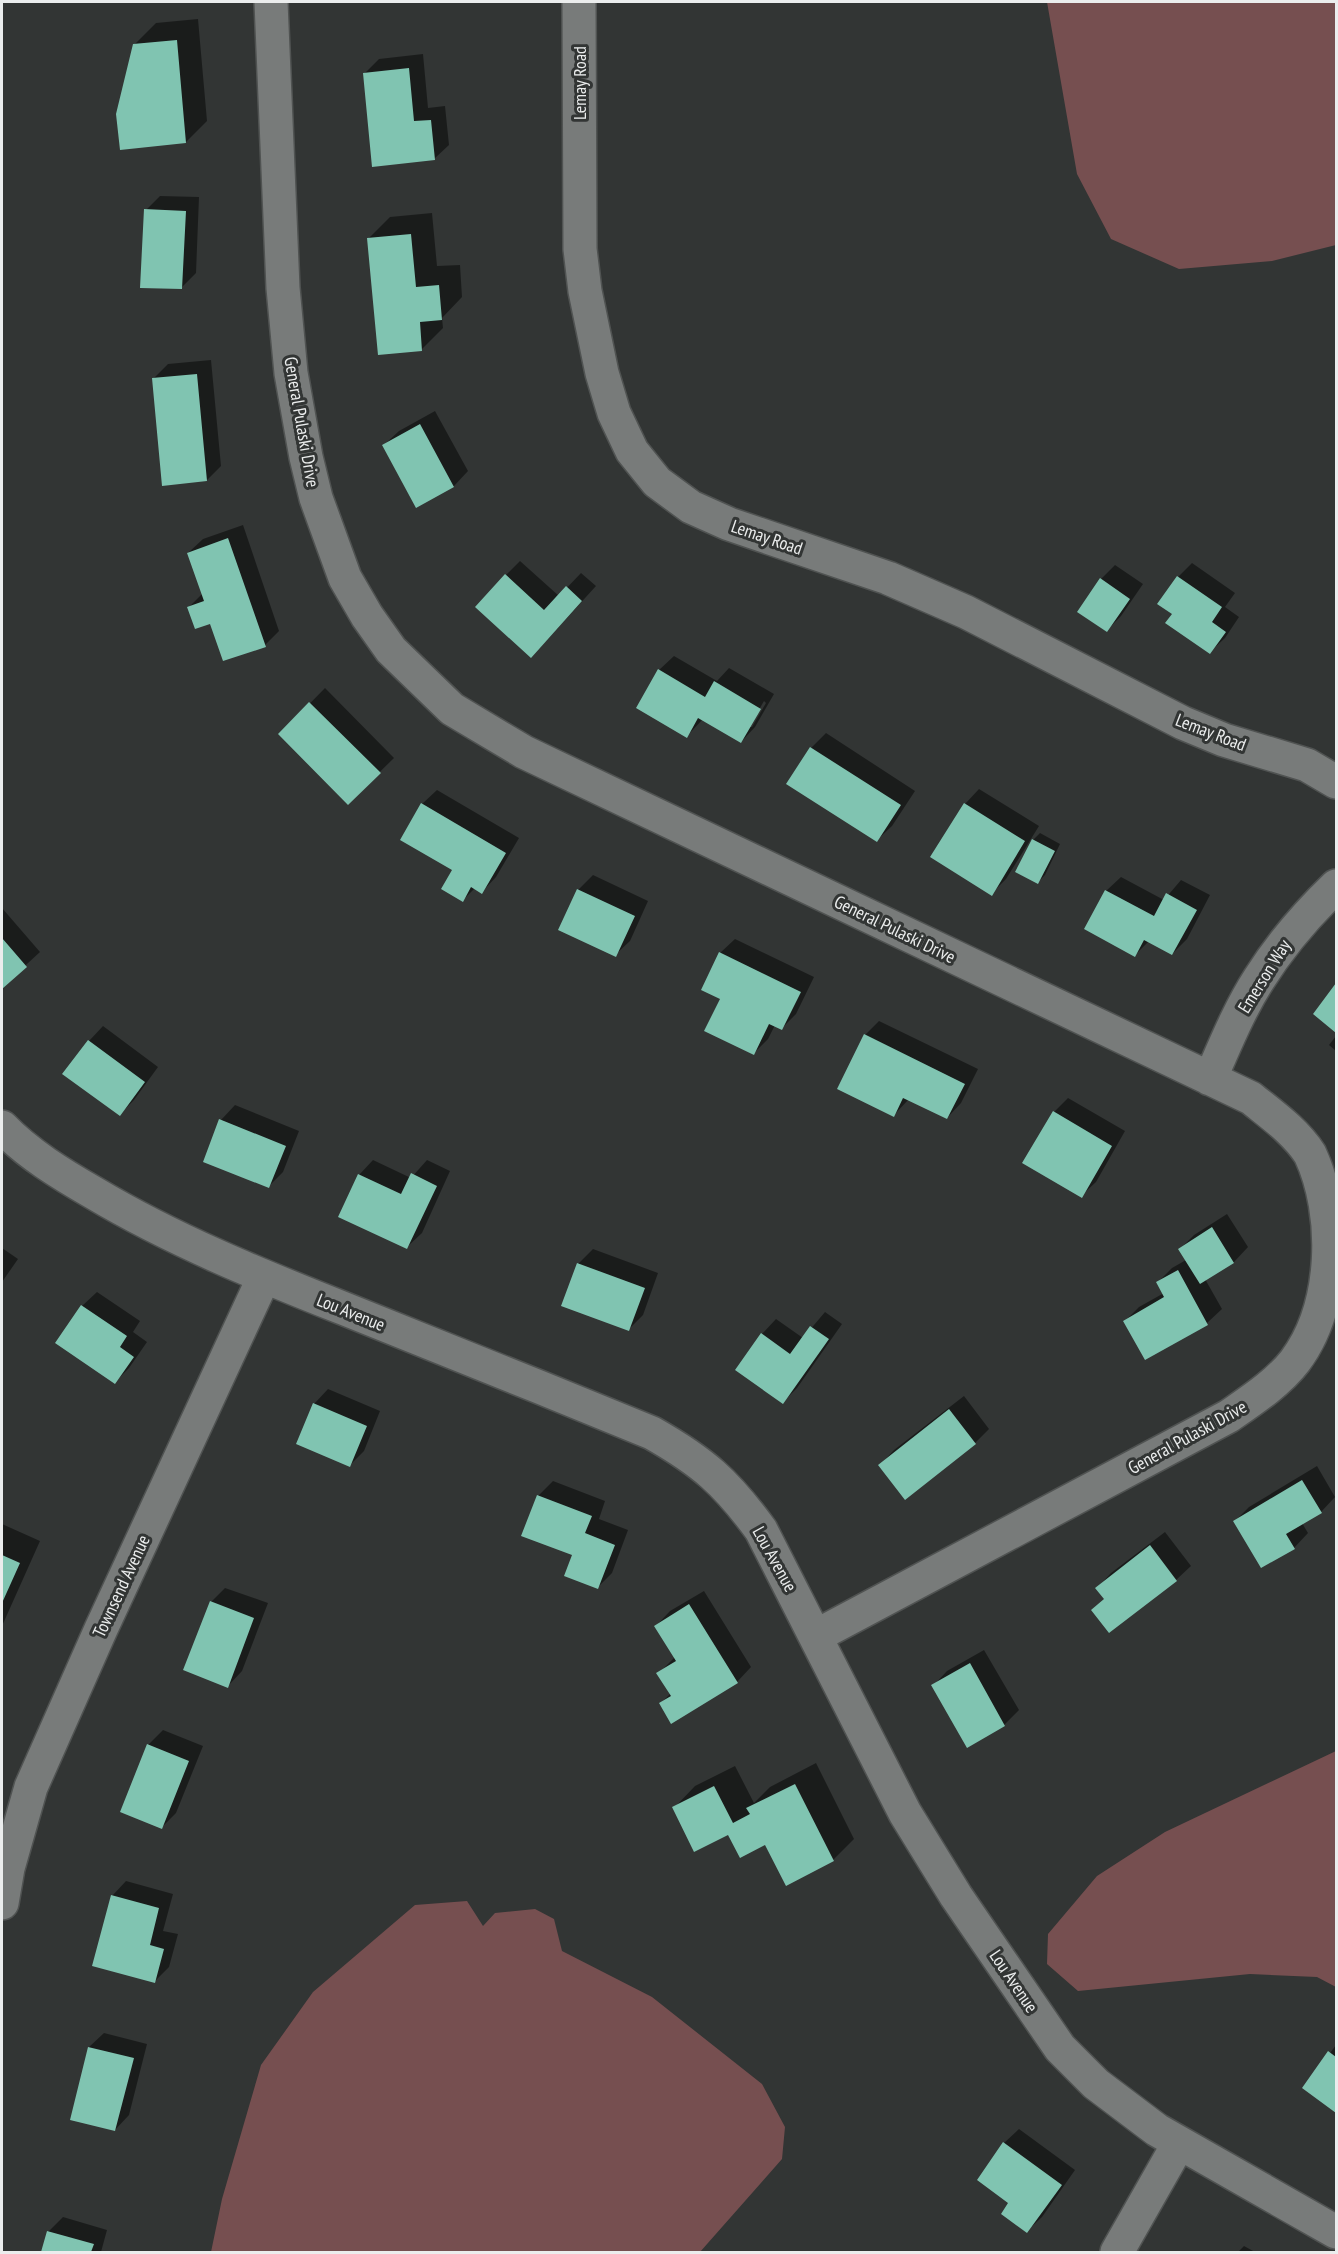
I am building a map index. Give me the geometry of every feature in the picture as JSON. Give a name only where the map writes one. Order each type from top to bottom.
[{"type":"street","name":"General Pulaski Drive","points":[[271,2],[284,288],[291,372],[306,457],[316,498],[345,578],[367,616],[391,650],[452,709],[524,752],[1251,1098],[1286,1125],[1310,1154],[1328,1190],[1334,1237],[1330,1281],[1317,1324],[1295,1362],[1264,1392],[1229,1416],[816,1636]]},
{"type":"street","name":"Lemay Road","points":[[579,2],[580,249],[585,291],[602,374],[614,413],[632,451],[657,483],[691,507],[729,524],[888,578],[966,612],[1183,723],[1224,740],[1307,765],[1336,782]]},
{"type":"street","name":"Emerson Way","points":[[1210,1079],[1258,979],[1308,913],[1336,886]]},
{"type":"street","name":"Lou Avenue","points":[[2,1127],[39,1158],[108,1202],[190,1244],[264,1277],[652,1432],[712,1471],[737,1497],[761,1530],[905,1813],[956,1896],[1060,2048],[1096,2084],[1136,2116],[1336,2232]]},
{"type":"street","name":"Townsend Avenue","points":[[2,1903],[8,1868],[31,1787],[101,1629],[264,1277]]},
{"type":"street","points":[[1117,2253],[1179,2143]]},
{"type":"shaded area","points":[[1047,2],[1336,2],[1336,245],[1272,261],[1179,269],[1111,239],[1077,174]]},
{"type":"shaded area","points":[[1336,1751],[1336,1987],[1317,1977],[1250,1974],[1078,1991],[1047,1964],[1048,1934],[1097,1876],[1165,1832]]},
{"type":"shaded area","points":[[467,1901],[483,1926],[495,1913],[535,1909],[554,1919],[562,1951],[652,1997],[762,2084],[785,2127],[782,2159],[700,2252],[211,2252],[222,2199],[261,2065],[313,1992],[415,1905]]},
{"type":"building","points":[[177,40],[186,143],[120,150],[116,114],[133,44]]},
{"type":"building","points":[[409,68],[414,121],[431,120],[435,160],[372,167],[363,73]]},
{"type":"building","points":[[144,209],[186,211],[182,289],[140,288]]},
{"type":"building","points":[[411,234],[416,287],[439,285],[442,320],[420,322],[422,351],[378,355],[367,238]]},
{"type":"building","points":[[197,374],[207,481],[162,486],[152,378]]},
{"type":"building","points":[[420,424],[454,487],[416,508],[382,445]]},
{"type":"building","points":[[228,538],[266,647],[223,661],[210,624],[195,629],[187,607],[204,601],[187,553]]},
{"type":"building","points":[[505,574],[544,610],[566,586],[582,601],[531,658],[475,607]]},
{"type":"building","points":[[1177,576],[1222,607],[1212,622],[1226,632],[1210,654],[1165,623],[1172,614],[1157,604]]},
{"type":"building","points":[[1100,578],[1130,599],[1107,632],[1077,612]]},
{"type":"building","points":[[658,669],[705,697],[714,681],[761,709],[741,743],[698,718],[687,738],[636,708]]},
{"type":"building","points":[[309,702],[381,773],[348,805],[278,734]]},
{"type":"building","points":[[810,747],[901,805],[877,842],[786,784]]},
{"type":"building","points":[[421,803],[506,853],[482,894],[471,887],[463,902],[441,889],[452,870],[400,840]]},
{"type":"building","points":[[964,803],[1025,841],[992,896],[930,857]]},
{"type":"building","points":[[1032,839],[1055,851],[1038,884],[1015,872]]},
{"type":"building","points":[[577,889],[635,916],[616,957],[558,930]]},
{"type":"building","points":[[1105,890],[1154,916],[1166,893],[1197,910],[1172,955],[1144,940],[1135,957],[1084,929]]},
{"type":"building","points":[[2,938],[27,967],[2,989]]},
{"type":"building","points":[[719,952],[801,992],[782,1030],[769,1024],[754,1055],[704,1031],[720,999],[701,990]]},
{"type":"building","points":[[1336,983],[1336,1033],[1313,1014]]},
{"type":"building","points":[[864,1034],[965,1084],[947,1119],[903,1098],[894,1117],[837,1089]]},
{"type":"building","points":[[88,1040],[145,1082],[120,1116],[62,1074]]},
{"type":"building","points":[[1053,1111],[1112,1146],[1082,1198],[1022,1163]]},
{"type":"building","points":[[219,1119],[286,1146],[269,1188],[203,1162]]},
{"type":"building","points":[[411,1173],[437,1186],[407,1249],[338,1217],[358,1174],[401,1194]]},
{"type":"building","points":[[1212,1227],[1234,1263],[1200,1284],[1178,1249]]},
{"type":"building","points":[[577,1263],[645,1288],[629,1331],[561,1306]]},
{"type":"building","points":[[1178,1270],[1208,1325],[1145,1360],[1123,1321],[1164,1297],[1156,1282]]},
{"type":"building","points":[[81,1305],[127,1336],[120,1347],[134,1357],[115,1384],[55,1343]]},
{"type":"building","points":[[810,1326],[829,1339],[783,1404],[735,1370],[761,1333],[790,1354]]},
{"type":"building","points":[[313,1403],[367,1426],[350,1467],[296,1444]]},
{"type":"building","points":[[949,1409],[976,1444],[905,1500],[878,1465]]},
{"type":"building","points":[[1302,1480],[1322,1513],[1286,1534],[1295,1549],[1261,1568],[1233,1521]]},
{"type":"building","points":[[537,1495],[592,1516],[585,1533],[615,1545],[598,1589],[564,1576],[572,1555],[521,1536]]},
{"type":"building","points":[[1150,1545],[1177,1581],[1109,1633],[1091,1610],[1104,1599],[1095,1588]]},
{"type":"building","points":[[2,1555],[20,1563],[2,1603]]},
{"type":"building","points":[[210,1601],[254,1618],[228,1688],[183,1670]]},
{"type":"building","points":[[689,1604],[738,1683],[671,1724],[659,1703],[671,1696],[656,1673],[676,1661],[654,1626]]},
{"type":"building","points":[[970,1663],[1005,1726],[967,1748],[931,1685]]},
{"type":"building","points":[[147,1744],[189,1761],[162,1829],[120,1812]]},
{"type":"building","points":[[795,1784],[834,1861],[786,1886],[765,1845],[740,1858],[728,1835],[694,1852],[672,1807],[714,1786],[733,1823],[750,1814],[746,1808]]},
{"type":"building","points":[[111,1895],[159,1908],[150,1945],[164,1949],[155,1983],[92,1966]]},
{"type":"building","points":[[88,2047],[134,2058],[115,2131],[70,2120]]},
{"type":"building","points":[[1328,2051],[1336,2057],[1336,2113],[1302,2088]]},
{"type":"building","points":[[1003,2142],[1062,2185],[1027,2233],[1001,2214],[1008,2203],[977,2180]]},
{"type":"building","points":[[47,2231],[94,2244],[91,2252],[41,2252]]}]
